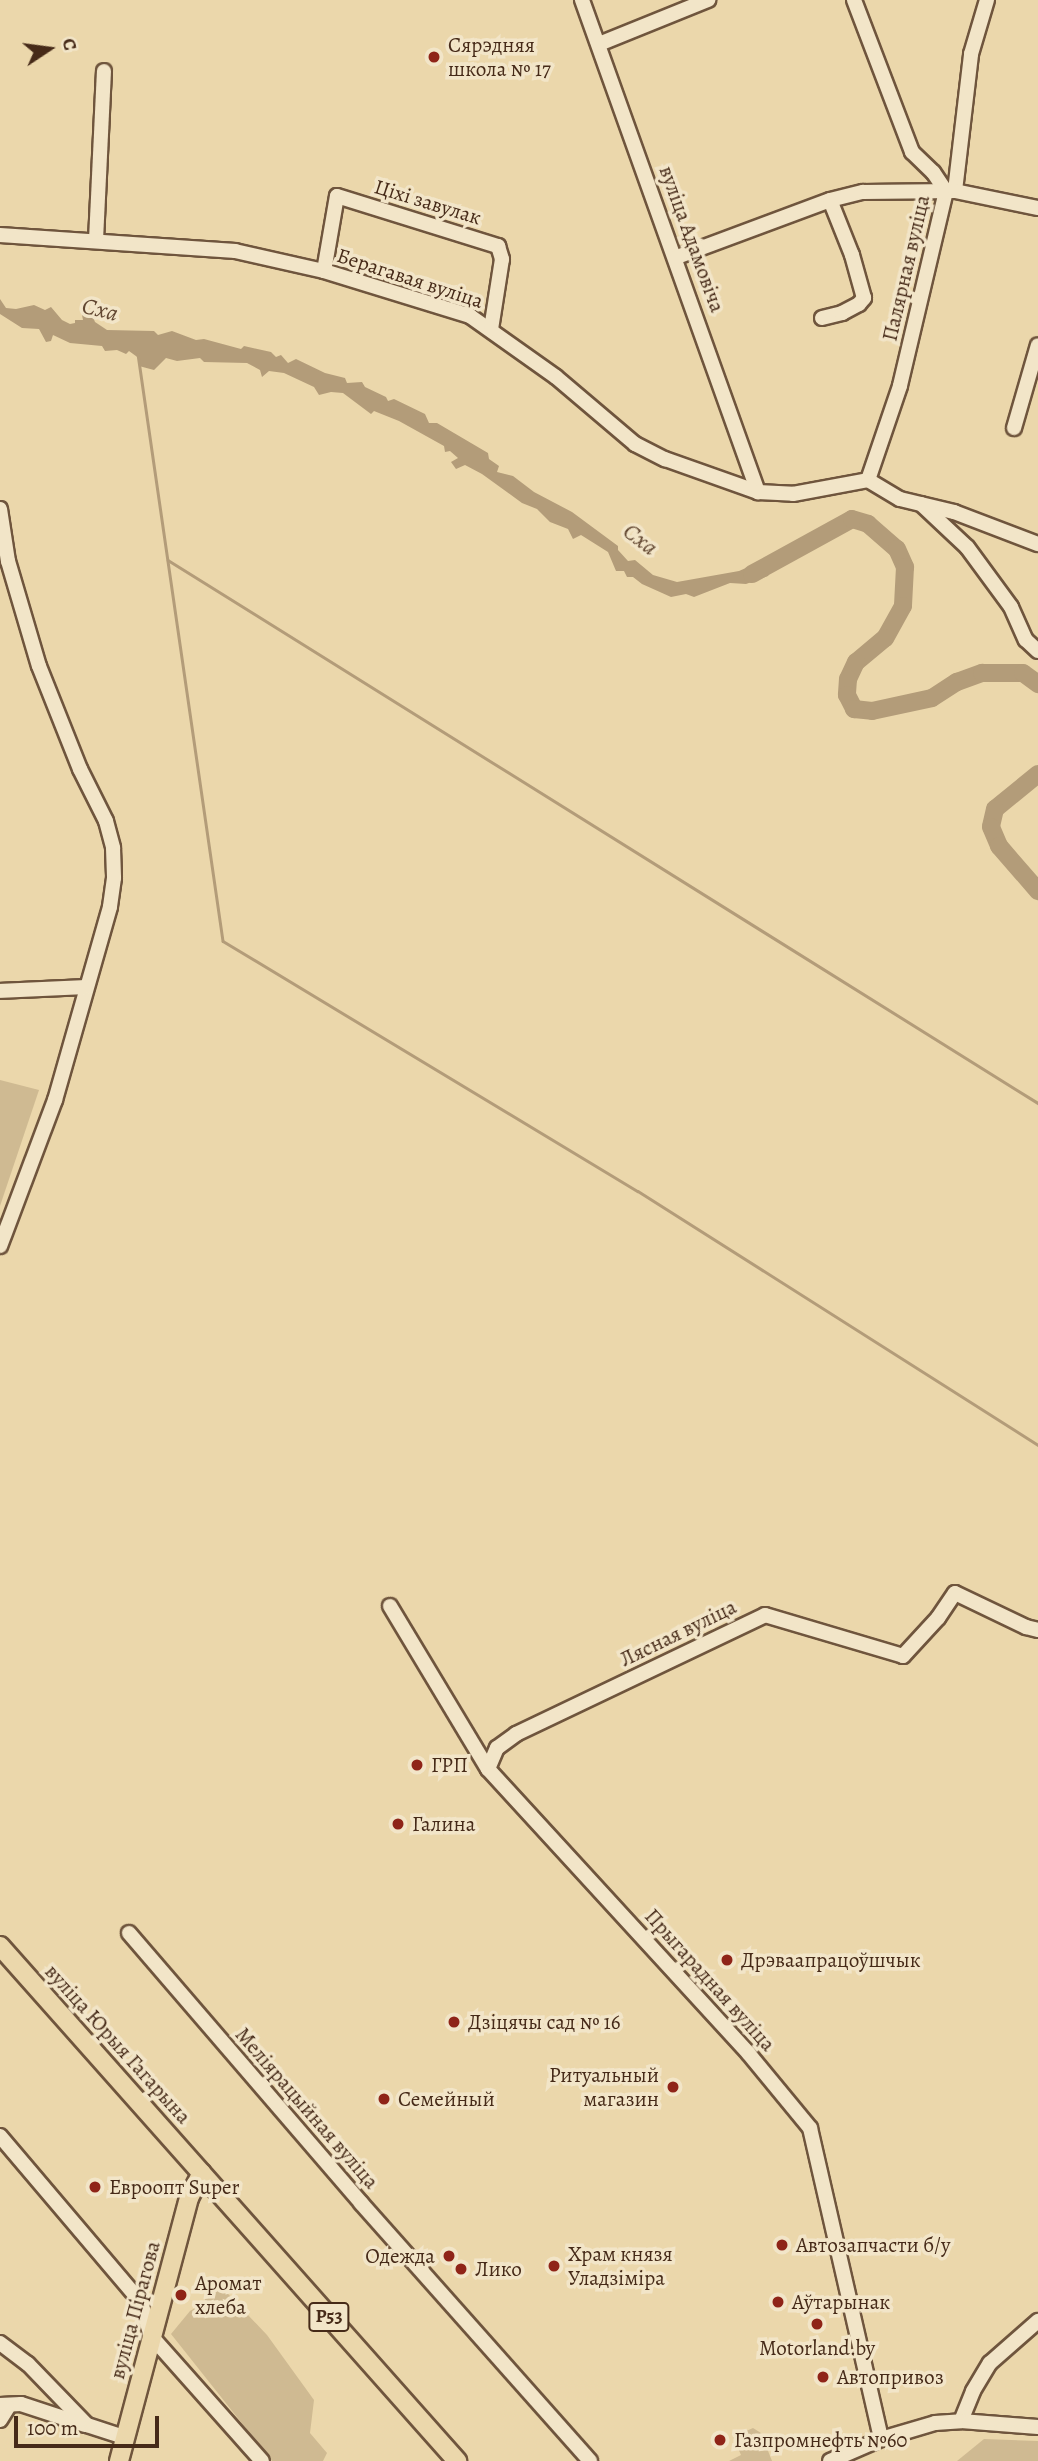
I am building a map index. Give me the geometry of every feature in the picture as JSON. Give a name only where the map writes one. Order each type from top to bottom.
[{"type":"main road","name":"вуліца Юрыя Гагарына","points":[[0,1946],[202,2173]]},
{"type":"main road","name":"вуліца Пірагова","points":[[119,2461],[189,2198],[202,2173]]},
{"type":"main road","name":"Р53","points":[[202,2173],[457,2461]]},
{"type":"street","name":"вуліца Адамовіча","points":[[582,0],[677,257],[758,492]]},
{"type":"street","points":[[600,44],[708,0]]},
{"type":"street","name":"Палярная вуліца","points":[[854,0],[912,152],[951,191],[900,386],[868,480]]},
{"type":"street","points":[[951,191],[971,54],[988,0]]},
{"type":"street","points":[[96,240],[104,71]]},
{"type":"street","points":[[677,257],[830,200],[863,192],[951,191],[1038,208]]},
{"type":"street","name":"Ціхі завулак","points":[[324,271],[337,196],[498,246],[502,259],[491,329]]},
{"type":"street","points":[[822,318],[842,313],[859,304],[864,298],[852,255],[830,200]]},
{"type":"street","name":"Берагавая вуліца","points":[[0,235],[235,251],[324,271],[470,316],[556,377],[635,444],[665,459],[758,492],[793,494],[868,480]]},
{"type":"street","points":[[1014,428],[1038,345]]},
{"type":"street","points":[[868,480],[900,499],[954,512],[1002,533],[1038,544]]},
{"type":"street","points":[[922,504],[967,547],[1011,607],[1026,640],[1038,651]]},
{"type":"street","points":[[0,509],[8,561],[39,666],[80,769],[106,821],[113,848],[114,878],[110,907],[85,987],[55,1100],[0,1246]]},
{"type":"street","points":[[0,991],[85,987]]},
{"type":"street","name":"Лясная вуліца","points":[[488,1769],[497,1748],[516,1734],[765,1615],[903,1656],[938,1618],[955,1593],[1026,1627],[1038,1630]]},
{"type":"street","name":"Прыгарадная вуліца","points":[[390,1606],[488,1769],[749,2054],[810,2128],[881,2439]]},
{"type":"street","name":"Меліярацыйная вуліца","points":[[129,1933],[590,2461]]},
{"type":"street","points":[[0,2136],[141,2302],[151,2336],[262,2461]]},
{"type":"street","points":[[961,2421],[973,2391],[990,2363],[1038,2321]]},
{"type":"street","points":[[0,2343],[28,2364],[87,2425]]},
{"type":"street","points":[[3,2411],[21,2404],[125,2437]]},
{"type":"street","points":[[830,2461],[881,2439],[935,2423],[961,2421],[1038,2427]]},
{"type":"shaded area","points":[[0,299],[6,308],[34,305],[45,310],[51,307],[62,320],[70,324],[75,323],[75,320],[83,320],[82,315],[91,312],[95,322],[107,330],[154,331],[158,335],[172,331],[196,340],[204,339],[241,349],[244,346],[271,352],[276,357],[281,355],[288,363],[296,359],[325,373],[345,378],[347,383],[362,382],[365,387],[386,397],[388,401],[394,399],[425,414],[429,423],[437,423],[488,453],[489,459],[499,466],[497,472],[513,476],[534,492],[572,512],[618,546],[618,550],[628,561],[635,560],[653,575],[677,582],[739,571],[766,559],[773,567],[768,576],[746,584],[730,583],[694,597],[686,594],[671,597],[633,577],[627,577],[624,571],[616,571],[608,552],[581,535],[573,539],[568,529],[550,522],[537,509],[522,503],[482,474],[465,465],[456,469],[451,462],[458,458],[450,451],[445,452],[444,446],[399,421],[374,411],[371,414],[343,393],[319,395],[314,387],[284,373],[269,371],[262,377],[260,370],[247,363],[204,362],[200,358],[177,361],[166,358],[154,370],[139,366],[140,359],[129,351],[126,354],[117,350],[105,351],[102,346],[70,343],[53,335],[51,341],[46,342],[39,329],[22,328],[0,314]]},
{"type":"shaded area","points":[[0,1080],[39,1090],[0,1206]]},
{"type":"shaded area","points":[[212,2277],[267,2335],[314,2400],[310,2433],[327,2453],[323,2461],[272,2461],[171,2334],[190,2311],[204,2303]]},
{"type":"shaded area","points":[[753,2428],[761,2433],[772,2461],[729,2461],[741,2455],[733,2437]]},
{"type":"shaded area","points":[[984,2439],[1038,2441],[1038,2461],[957,2461]]},
{"type":"waterway","points":[[138,354],[223,941],[638,1191],[1038,1445]]},
{"type":"waterway","name":"Сха","points":[[752,574],[852,519],[868,524],[897,549],[905,567],[903,606],[885,638],[856,662],[848,679],[847,695],[854,709],[872,711],[932,698],[957,682],[982,673],[1023,673],[1038,684]]},
{"type":"waterway","points":[[168,560],[1038,1103]]},
{"type":"waterway","name":"Сха","points":[[1038,774],[995,809],[991,827],[999,846],[1038,891]]},
{"type":"place","name":"Сярэдняя школа № 17","points":[[434,57]]},
{"type":"place","name":"ГРП","points":[[417,1765]]},
{"type":"place","name":"Галина","points":[[398,1824]]},
{"type":"place","name":"Дрэваапрацоўшчык","points":[[727,1960]]},
{"type":"place","name":"Дзіцячы сад № 16","points":[[454,2022]]},
{"type":"place","name":"Ритуальный магазин","points":[[673,2087]]},
{"type":"place","name":"Семейный","points":[[384,2099]]},
{"type":"place","name":"Евроопт Super","points":[[95,2187]]},
{"type":"place","name":"Автозапчасти б/у","points":[[782,2245]]},
{"type":"place","name":"Одежда","points":[[449,2256]]},
{"type":"place","name":"Храм князя Уладзіміра","points":[[554,2266]]},
{"type":"place","name":"Лико","points":[[461,2269]]},
{"type":"place","name":"Аромат хлеба","points":[[181,2295]]},
{"type":"place","name":"Аўтарынак","points":[[778,2302]]},
{"type":"place","name":"Motorland.by","points":[[817,2324]]},
{"type":"place","name":"Автопривоз","points":[[823,2377]]},
{"type":"place","name":"Газпромнефть №60","points":[[720,2440]]}]
